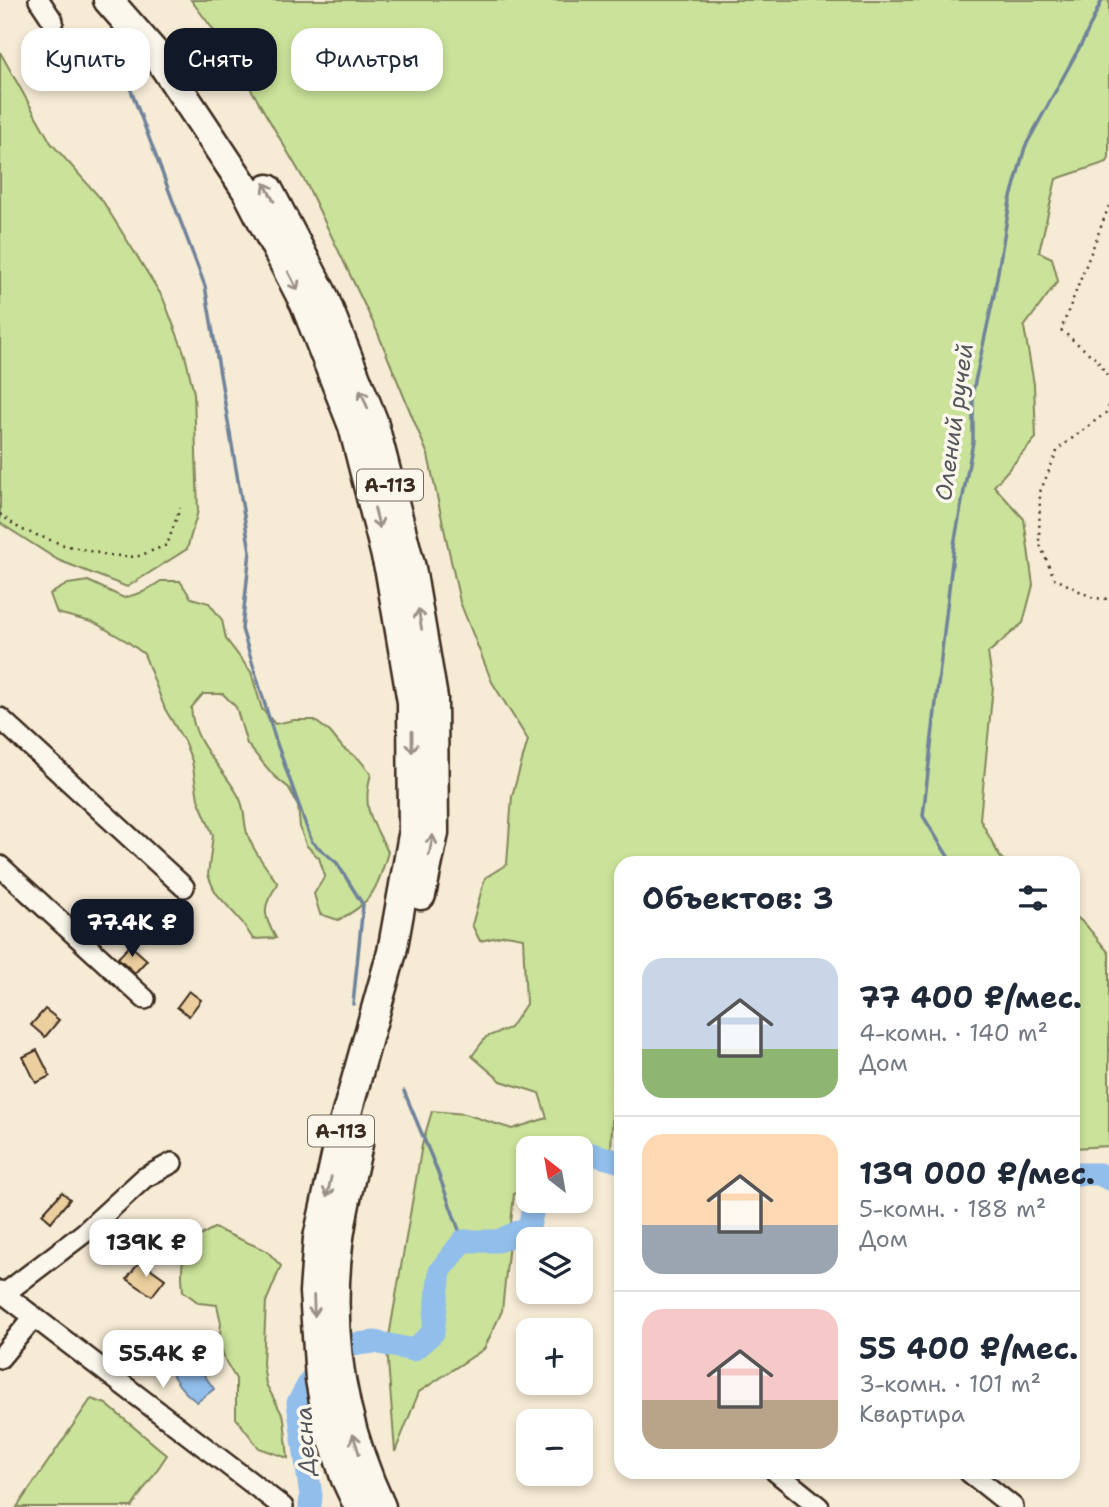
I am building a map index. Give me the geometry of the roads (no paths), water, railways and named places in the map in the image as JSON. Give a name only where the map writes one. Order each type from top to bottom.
[{"type":"highway","name":"А-113","points":[[108,0],[158,57],[247,191],[305,304],[353,426],[390,572],[412,702],[413,835],[392,952],[341,1134],[328,1241],[335,1295],[340,1377],[348,1420],[364,1470],[381,1507]]},
{"type":"highway","name":"А-113","points":[[131,0],[174,47],[263,180],[323,295],[373,421],[411,568],[433,698],[433,833],[409,958],[314,1293],[320,1379],[328,1424],[345,1477],[359,1507]]},
{"type":"street","points":[[39,0],[53,20]]},
{"type":"street","points":[[0,718],[184,887]]},
{"type":"street","points":[[0,866],[145,999]]},
{"type":"street","points":[[172,1163],[144,1178],[84,1233],[2,1293],[275,1501]]},
{"type":"street","points":[[0,1358],[34,1317]]},
{"type":"street","points":[[785,1479],[819,1507]]},
{"type":"street","points":[[978,1479],[1013,1507]]},
{"type":"water","points":[[173,1356],[192,1363],[214,1389],[197,1402],[192,1398],[179,1385],[170,1370],[168,1364]]},
{"type":"waterway","name":"Олений ручей","points":[[948,856],[923,816],[954,545],[973,442],[973,391],[994,295],[1010,201],[1025,147],[1084,39],[1102,0]]},
{"type":"waterway","points":[[131,91],[205,286],[250,551],[242,629],[276,741],[312,842],[337,863],[363,905],[353,1004]]},
{"type":"waterway","points":[[404,1091],[463,1241]]},
{"type":"waterway","name":"Десна","points":[[593,1154],[614,1160]]},
{"type":"waterway","name":"Десна","points":[[1080,1174],[1099,1174],[1109,1179]]},
{"type":"waterway","name":"Десна","points":[[310,1507],[311,1496],[298,1403],[313,1376],[348,1345],[375,1342],[413,1350],[433,1333],[440,1271],[463,1241],[498,1241],[529,1227],[532,1213]]}]
